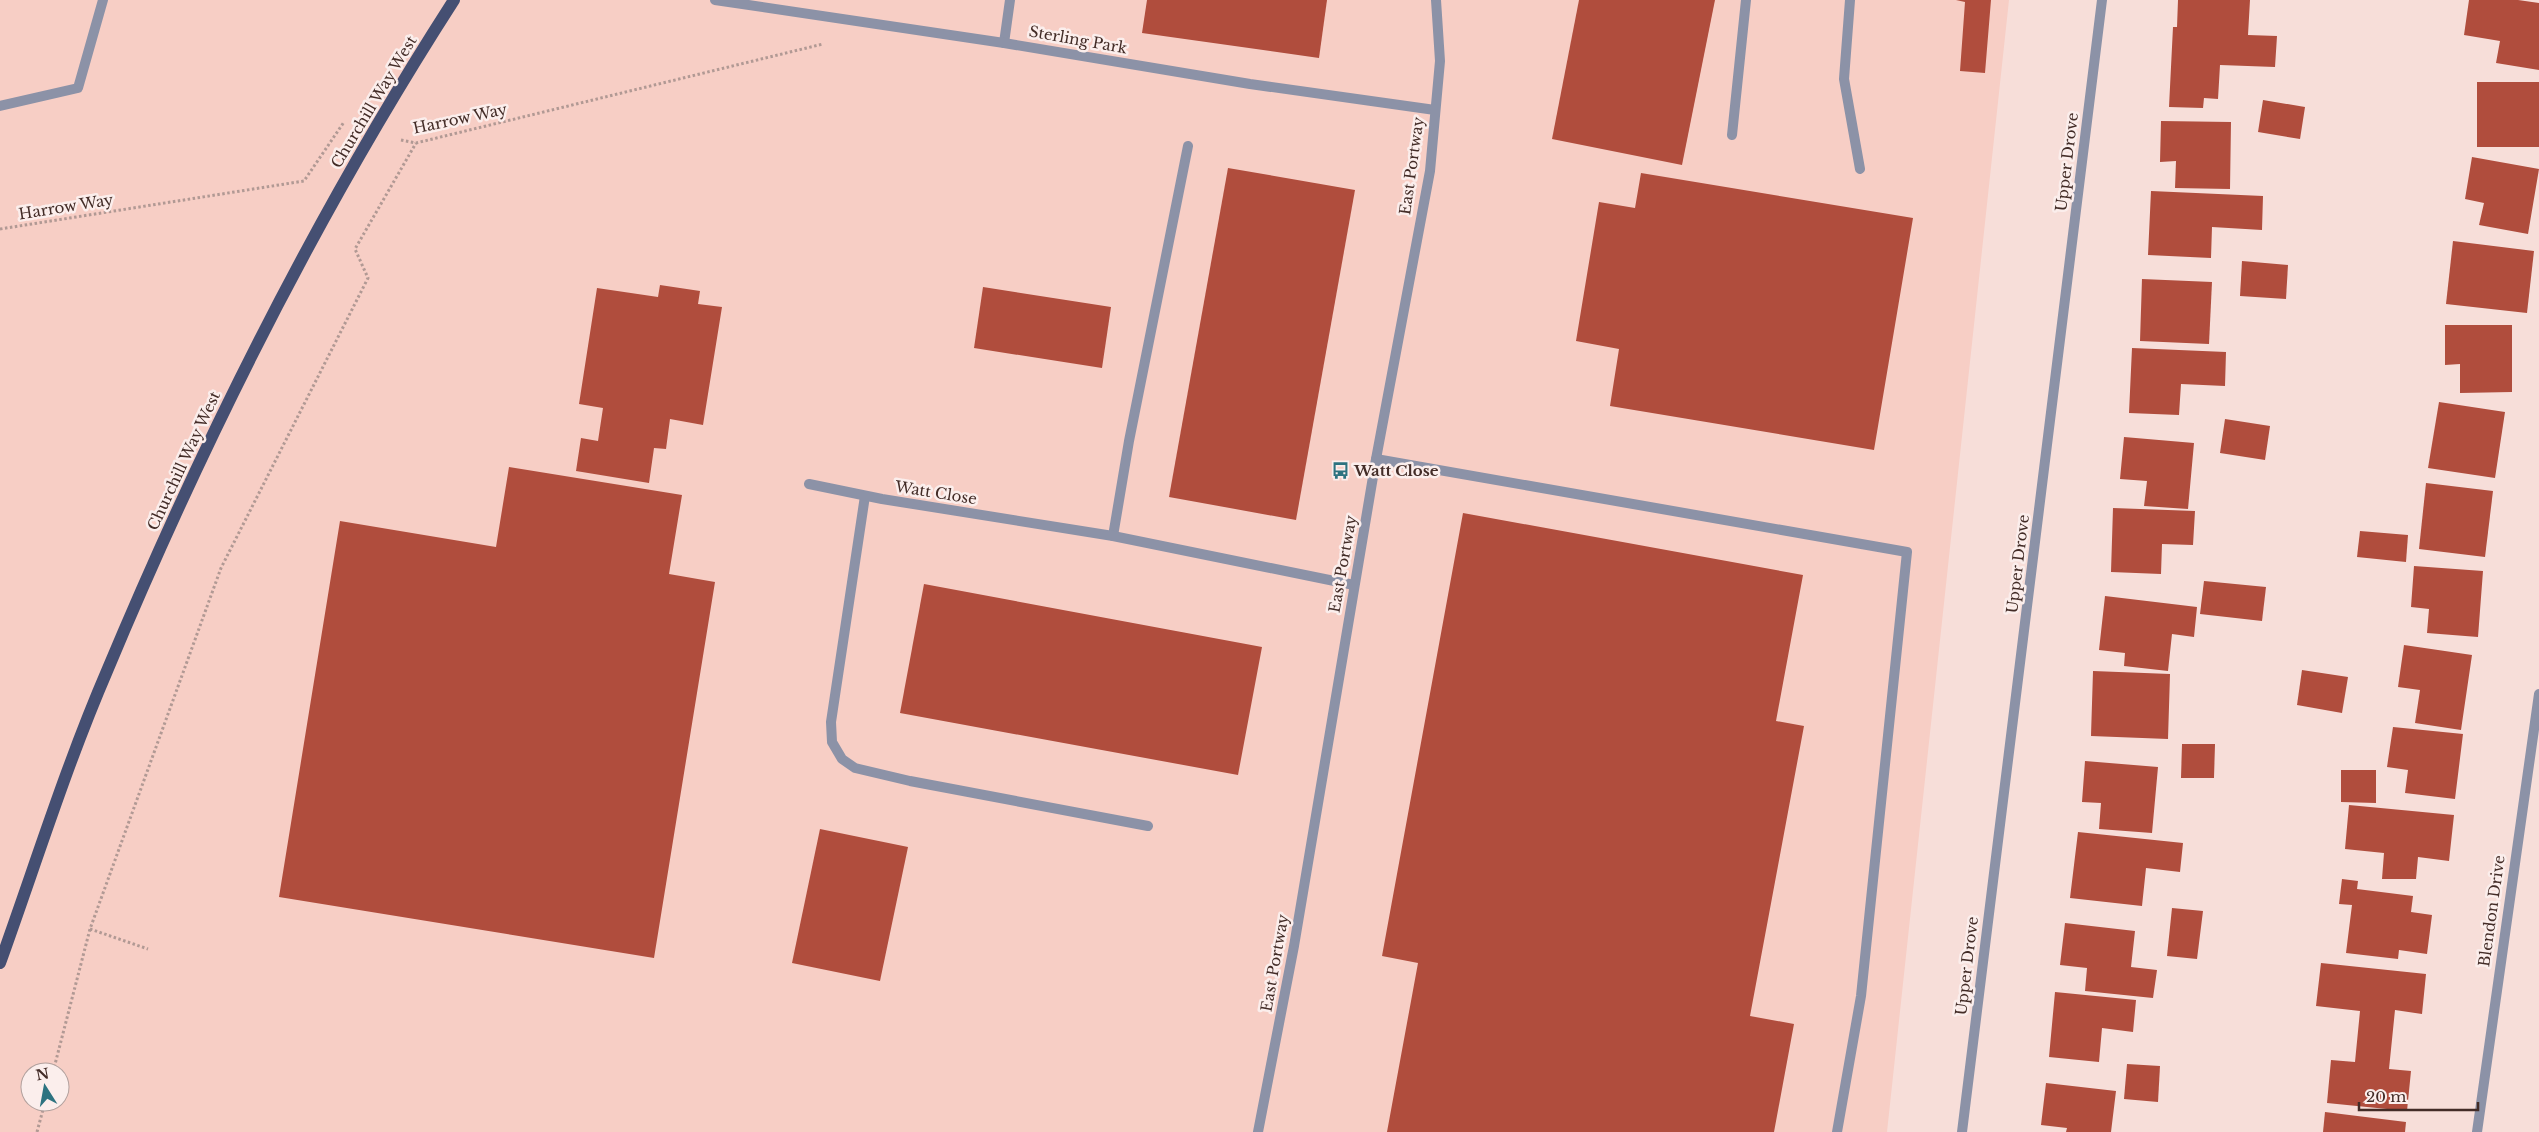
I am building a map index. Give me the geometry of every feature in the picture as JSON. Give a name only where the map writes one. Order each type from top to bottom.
[{"type":"main road","name":"Churchill Way West","points":[[0,963],[106,673],[168,531],[224,410],[299,266],[372,134],[454,0]]},
{"type":"street","points":[[0,106],[78,88],[103,0]]},
{"type":"street","name":"Sterling Park","points":[[715,0],[1004,43],[1250,84],[1435,110]]},
{"type":"street","points":[[1004,43],[1010,0]]},
{"type":"street","name":"East Portway","points":[[1258,1132],[1294,946],[1354,585],[1430,171],[1440,61],[1436,0]]},
{"type":"street","points":[[1732,134],[1746,0]]},
{"type":"street","points":[[1850,0],[1844,79],[1860,169]]},
{"type":"street","name":"Upper Drove","points":[[1962,1132],[2102,0]]},
{"type":"street","points":[[1113,536],[1129,440],[1188,146]]},
{"type":"street","points":[[1376,460],[1907,552],[1861,996],[1837,1132]]},
{"type":"street","name":"Watt Close","points":[[808,484],[865,496],[1113,536],[1354,585]]},
{"type":"street","points":[[865,496],[831,722],[832,742],[842,760],[855,768],[910,781],[1148,826]]},
{"type":"street","name":"Blendon Drive","points":[[2476,1132],[2539,694]]},
{"type":"path","name":"Harrow Way","points":[[0,229],[304,181],[345,121],[372,134],[416,143],[826,43]]},
{"type":"path","points":[[56,1062],[90,929],[221,568],[368,278],[355,249],[416,143]]},
{"type":"path","points":[[90,929],[148,949]]},
{"type":"path","points":[[37,1132],[42,1112]]},
{"type":"shaded area","points":[[0,0],[2009,0],[1887,1132],[0,1132]]},
{"type":"building","points":[[1147,0],[1327,0],[1319,58],[1142,33]]},
{"type":"building","points":[[1579,0],[1715,0],[1682,165],[1552,139]]},
{"type":"building","points":[[1956,0],[1991,0],[1985,73],[1960,71],[1965,2]]},
{"type":"building","points":[[2178,0],[2250,0],[2248,35],[2277,36],[2275,67],[2220,65],[2218,99],[2204,98],[2203,108],[2169,107],[2173,27],[2177,27]]},
{"type":"building","points":[[2469,0],[2518,0],[2539,3],[2539,70],[2496,63],[2500,41],[2464,35]]},
{"type":"building","points":[[2477,82],[2539,82],[2539,147],[2477,147]]},
{"type":"building","points":[[2263,100],[2305,107],[2300,139],[2258,132]]},
{"type":"building","points":[[2161,121],[2231,122],[2230,189],[2175,188],[2176,161],[2160,162]]},
{"type":"building","points":[[2472,157],[2539,169],[2528,234],[2479,225],[2484,203],[2465,199]]},
{"type":"building","points":[[1228,168],[1355,190],[1296,520],[1169,497]]},
{"type":"building","points":[[1641,173],[1913,218],[1874,450],[1610,406],[1619,349],[1576,341],[1599,202],[1635,208]]},
{"type":"building","points":[[2151,191],[2263,196],[2262,230],[2212,227],[2211,258],[2148,255]]},
{"type":"building","points":[[2453,241],[2534,251],[2527,313],[2446,304]]},
{"type":"building","points":[[2242,261],[2288,265],[2286,299],[2240,296]]},
{"type":"building","points":[[2142,279],[2212,282],[2209,344],[2140,341]]},
{"type":"building","points":[[660,285],[700,291],[698,304],[722,307],[703,425],[670,419],[666,449],[654,448],[649,483],[576,471],[581,438],[598,441],[603,408],[579,404],[597,288],[658,297]]},
{"type":"building","points":[[983,287],[1111,307],[1102,368],[974,348]]},
{"type":"building","points":[[2445,325],[2512,325],[2512,392],[2460,393],[2460,364],[2445,365]]},
{"type":"building","points":[[2132,348],[2226,352],[2225,386],[2181,384],[2179,415],[2129,413]]},
{"type":"building","points":[[2439,402],[2505,412],[2495,478],[2428,468]]},
{"type":"building","points":[[2225,419],[2270,426],[2265,460],[2220,453]]},
{"type":"building","points":[[2124,437],[2194,443],[2188,509],[2144,506],[2147,481],[2120,479]]},
{"type":"building","points":[[509,467],[682,495],[669,574],[715,582],[654,958],[279,897],[340,521],[496,547]]},
{"type":"building","points":[[2426,483],[2493,491],[2485,557],[2419,549]]},
{"type":"building","points":[[2113,508],[2195,511],[2193,545],[2162,544],[2161,574],[2111,572]]},
{"type":"building","points":[[1463,513],[1803,575],[1776,721],[1804,726],[1750,1016],[1794,1024],[1774,1132],[1387,1132],[1418,963],[1382,956]]},
{"type":"building","points":[[2360,531],[2408,535],[2406,562],[2357,557]]},
{"type":"building","points":[[2414,566],[2483,571],[2478,637],[2427,633],[2429,609],[2411,607]]},
{"type":"building","points":[[2204,581],[2266,587],[2262,621],[2200,614]]},
{"type":"building","points":[[924,584],[1262,647],[1238,775],[900,713]]},
{"type":"building","points":[[2105,596],[2197,607],[2194,637],[2172,634],[2168,671],[2124,666],[2125,653],[2099,650]]},
{"type":"building","points":[[2404,645],[2472,655],[2461,730],[2415,723],[2420,690],[2398,687]]},
{"type":"building","points":[[2302,670],[2348,677],[2342,713],[2297,705]]},
{"type":"building","points":[[2093,671],[2170,674],[2168,739],[2091,736]]},
{"type":"building","points":[[2393,727],[2463,734],[2455,799],[2405,793],[2408,770],[2387,767]]},
{"type":"building","points":[[2182,744],[2215,744],[2214,778],[2181,778]]},
{"type":"building","points":[[2085,761],[2158,767],[2152,833],[2099,829],[2101,803],[2082,802]]},
{"type":"building","points":[[2341,770],[2376,770],[2376,803],[2341,802]]},
{"type":"building","points":[[2349,805],[2454,815],[2449,861],[2418,857],[2416,879],[2382,879],[2384,853],[2345,849]]},
{"type":"building","points":[[820,829],[908,847],[880,981],[792,963]]},
{"type":"building","points":[[2078,832],[2183,843],[2180,872],[2146,868],[2142,906],[2070,898]]},
{"type":"building","points":[[2342,879],[2358,881],[2357,889],[2413,896],[2411,912],[2432,915],[2427,954],[2399,950],[2398,959],[2346,953],[2352,905],[2339,904]]},
{"type":"building","points":[[2172,908],[2203,911],[2197,959],[2167,956]]},
{"type":"building","points":[[2065,923],[2135,931],[2131,967],[2157,970],[2153,998],[2085,991],[2087,968],[2060,965]]},
{"type":"building","points":[[2321,963],[2426,974],[2422,1014],[2395,1010],[2389,1069],[2411,1071],[2407,1111],[2327,1103],[2331,1060],[2355,1062],[2360,1011],[2316,1006]]},
{"type":"building","points":[[2055,992],[2136,1000],[2133,1032],[2102,1028],[2099,1062],[2049,1057]]},
{"type":"building","points":[[2127,1064],[2160,1066],[2158,1102],[2124,1099]]},
{"type":"building","points":[[2046,1083],[2116,1091],[2111,1132],[2066,1132],[2067,1128],[2041,1125]]},
{"type":"building","points":[[2325,1112],[2406,1122],[2405,1132],[2323,1132]]},
{"type":"place","name":"Watt Close","points":[[1340,471]]}]
